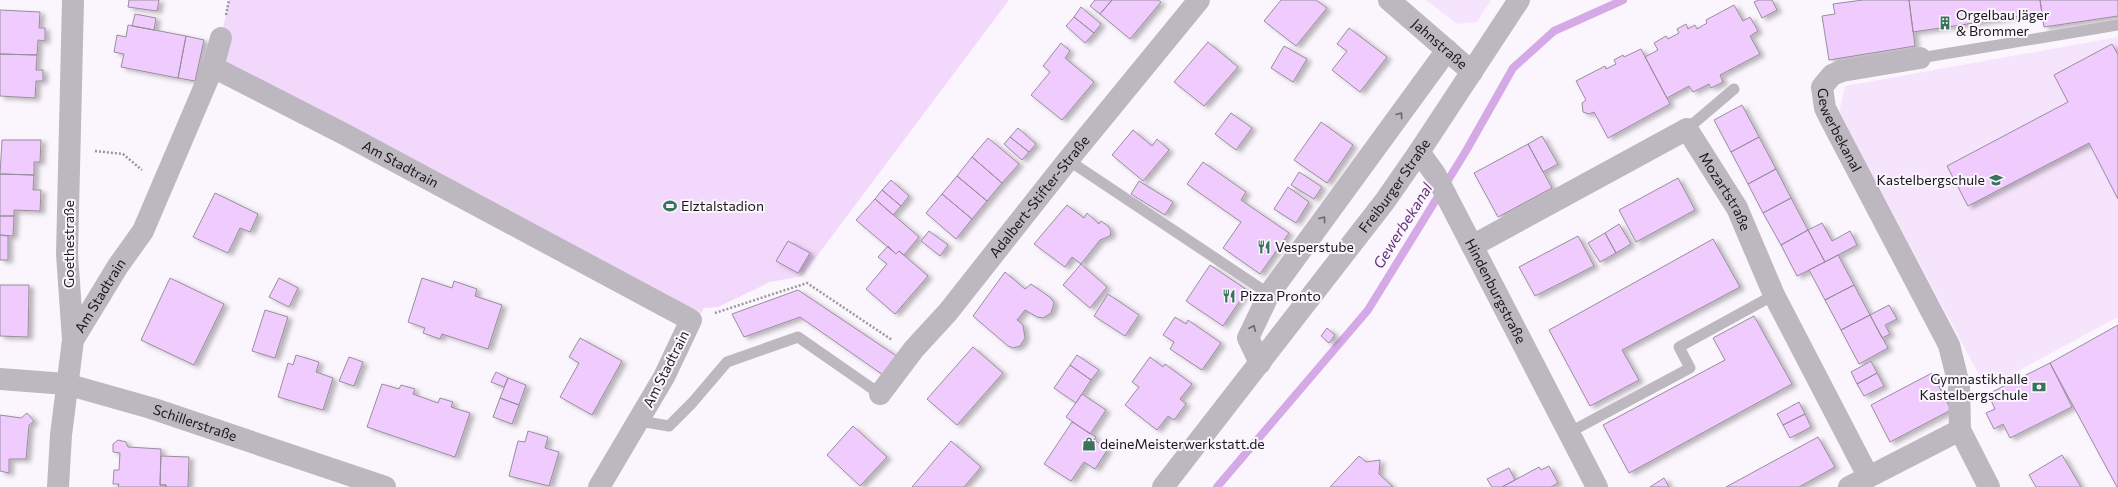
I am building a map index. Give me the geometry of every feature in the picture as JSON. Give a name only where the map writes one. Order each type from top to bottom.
[{"type":"street","name":"Goethestraße","points":[[58,487],[66,384],[73,340],[67,254],[73,0]]},
{"type":"street","name":"Adalbert-Stifter-Straße","points":[[880,394],[914,349],[948,312],[1068,160],[1199,0]]},
{"type":"street","name":"Jahnstraße","points":[[1389,0],[1472,72]]},
{"type":"street","name":"Freiburger Straße","points":[[1163,487],[1385,201],[1520,0]]},
{"type":"street","points":[[213,67],[221,38]]},
{"type":"street","points":[[1260,363],[1248,338],[1269,294],[1447,50]]},
{"type":"street","name":"Gewerbekanal","points":[[1920,58],[1842,71],[1832,75],[1822,87],[1825,108],[1949,345],[1959,385],[1960,430]]},
{"type":"street","name":"Am Stadtrain","points":[[73,340],[118,266],[143,231],[213,67],[353,138],[691,320],[676,355],[639,420],[598,487]]},
{"type":"street","points":[[1472,246],[1688,129]]},
{"type":"street","name":"Mozartstraße","points":[[1688,129],[1737,208],[1774,295],[1868,476]]},
{"type":"street","name":"Hindenburgstraße","points":[[1419,152],[1435,174],[1570,432],[1597,487]]},
{"type":"street","name":"Schillerstraße","points":[[0,379],[66,384],[151,408],[385,487]]},
{"type":"street","points":[[1849,487],[1960,430],[1990,487]]},
{"type":"lane","name":"Gewerbekanal","points":[[1920,58],[2118,25]]},
{"type":"lane","points":[[1688,129],[1734,89]]},
{"type":"lane","points":[[1068,160],[1269,294]]},
{"type":"lane","points":[[1570,432],[1690,368],[1679,347],[1774,295]]},
{"type":"lane","points":[[639,420],[669,426],[692,403],[727,362],[798,337],[880,394]]},
{"type":"path","points":[[70,148],[123,154],[162,187]]},
{"type":"path","points":[[691,320],[807,283],[898,344],[914,349]]},
{"type":"shaded area","name":"Elztalstadion","points":[[229,0],[1009,0],[802,276],[770,282],[718,307],[704,308],[701,313],[695,309],[690,310],[213,67]]},
{"type":"shaded area","points":[[1426,0],[1491,0],[1477,22],[1457,24]]},
{"type":"shaded area","name":"Kastelbergschule","points":[[2118,37],[2118,317],[1986,388],[1839,113],[1845,86]]},
{"type":"building","points":[[129,0],[159,0],[157,11],[128,7]]},
{"type":"building","points":[[1095,0],[1112,0],[1100,14],[1090,6]]},
{"type":"building","points":[[1112,0],[1158,0],[1161,2],[1130,39],[1100,14]]},
{"type":"building","points":[[1281,0],[1316,0],[1327,8],[1296,46],[1264,21]]},
{"type":"building","points":[[1759,0],[1772,0],[1777,10],[1762,18],[1754,2]]},
{"type":"building","points":[[1863,0],[1909,0],[1915,46],[1829,60],[1822,16],[1835,14],[1833,4]]},
{"type":"building","name":"Orgelbau Jäger & Brommer","points":[[1909,0],[2040,0],[2042,13],[1913,32]]},
{"type":"building","points":[[2040,0],[2118,0],[2118,16],[2044,27]]},
{"type":"building","points":[[1734,5],[1743,21],[1750,17],[1758,31],[1750,36],[1760,54],[1720,75],[1723,82],[1711,88],[1709,84],[1693,92],[1689,86],[1667,98],[1645,57],[1658,50],[1654,43],[1666,36],[1668,39],[1679,33],[1677,29],[1686,24],[1688,29],[1695,25],[1697,29],[1707,23],[1706,20]]},
{"type":"building","points":[[1081,7],[1101,24],[1094,33],[1074,17]]},
{"type":"building","points":[[0,10],[40,12],[39,28],[45,28],[45,41],[38,40],[37,55],[0,54]]},
{"type":"building","points":[[135,14],[156,18],[154,30],[132,26]]},
{"type":"building","points":[[1074,17],[1094,33],[1085,43],[1066,26]]},
{"type":"building","points":[[128,25],[186,36],[178,78],[121,67],[124,54],[114,52],[117,35],[126,37]]},
{"type":"building","points":[[1349,28],[1387,57],[1360,92],[1332,70],[1347,51],[1337,44]]},
{"type":"building","points":[[186,36],[204,40],[195,81],[178,78]]},
{"type":"building","points":[[1208,42],[1238,67],[1204,106],[1174,82]]},
{"type":"building","points":[[1061,43],[1070,51],[1065,58],[1094,82],[1062,120],[1031,95],[1050,72],[1043,66]]},
{"type":"building","points":[[2112,44],[2118,55],[2118,199],[2089,143],[1968,206],[1947,166],[2068,102],[2054,75]]},
{"type":"building","points":[[1284,46],[1307,59],[1293,82],[1271,68]]},
{"type":"building","points":[[1641,49],[1670,104],[1608,138],[1594,112],[1589,114],[1583,112],[1582,103],[1586,100],[1576,81],[1605,66],[1606,69],[1616,64],[1614,60],[1623,55],[1624,57]]},
{"type":"building","points":[[0,54],[37,55],[36,70],[43,70],[43,81],[36,81],[35,98],[0,96]]},
{"type":"building","points":[[1742,105],[1759,137],[1731,152],[1714,120]]},
{"type":"building","points":[[1231,113],[1252,128],[1236,150],[1215,134]]},
{"type":"building","points":[[1321,122],[1353,145],[1327,183],[1294,160]]},
{"type":"building","points":[[1018,128],[1036,144],[1029,152],[1010,137]]},
{"type":"building","points":[[1133,130],[1152,146],[1157,139],[1169,150],[1143,181],[1112,155]]},
{"type":"building","points":[[1542,136],[1558,164],[1543,172],[1528,144]]},
{"type":"building","points":[[1010,137],[1029,152],[1022,160],[1004,144]]},
{"type":"building","points":[[1759,137],[1776,169],[1748,184],[1731,152]]},
{"type":"building","points":[[988,138],[1019,164],[1002,183],[972,157]]},
{"type":"building","points":[[2,140],[41,140],[40,162],[34,162],[34,175],[0,174]]},
{"type":"building","points":[[1528,144],[1552,188],[1498,217],[1474,173]]},
{"type":"building","points":[[972,157],[1002,183],[987,201],[957,176]]},
{"type":"building","points":[[1203,162],[1246,192],[1241,200],[1289,233],[1260,274],[1223,248],[1241,222],[1187,184]]},
{"type":"building","points":[[1776,169],[1791,198],[1763,213],[1748,184]]},
{"type":"building","points":[[1299,172],[1322,187],[1314,199],[1291,185]]},
{"type":"building","points":[[0,174],[34,175],[33,190],[41,190],[40,211],[14,210],[14,216],[0,216]]},
{"type":"building","points":[[957,176],[987,201],[972,219],[942,194]]},
{"type":"building","points":[[1678,178],[1695,210],[1636,242],[1619,210]]},
{"type":"building","points":[[891,180],[909,196],[901,206],[882,190]]},
{"type":"building","points":[[1139,181],[1173,202],[1165,215],[1131,194]]},
{"type":"building","points":[[1288,187],[1309,202],[1296,223],[1274,209]]},
{"type":"building","points":[[882,190],[901,206],[893,215],[875,199]]},
{"type":"building","points":[[215,193],[258,214],[250,232],[240,228],[228,253],[193,237]]},
{"type":"building","points":[[942,194],[972,219],[956,239],[926,213]]},
{"type":"building","points":[[1791,198],[1808,230],[1781,245],[1763,213]]},
{"type":"building","points":[[875,199],[919,237],[904,255],[899,251],[896,254],[856,220]]},
{"type":"building","points":[[1067,205],[1084,218],[1087,213],[1099,224],[1101,221],[1108,226],[1111,231],[1110,236],[1100,240],[1081,264],[1072,257],[1065,267],[1034,244]]},
{"type":"building","points":[[0,216],[14,216],[13,236],[0,235]]},
{"type":"building","points":[[1822,223],[1832,241],[1850,231],[1857,245],[1825,262],[1808,230]]},
{"type":"building","points":[[1619,224],[1631,244],[1616,253],[1605,233]]},
{"type":"building","points":[[1808,230],[1825,262],[1797,276],[1781,245]]},
{"type":"building","points":[[929,231],[948,245],[940,256],[921,241]]},
{"type":"building","points":[[1605,233],[1616,253],[1600,262],[1588,243]]},
{"type":"building","points":[[0,235],[8,236],[8,260],[0,260]]},
{"type":"building","points":[[1578,236],[1594,266],[1535,296],[1519,267]]},
{"type":"building","points":[[1713,239],[1740,287],[1622,350],[1639,380],[1590,406],[1549,330]]},
{"type":"building","points":[[788,241],[810,253],[798,273],[776,261]]},
{"type":"building","points":[[888,246],[896,254],[899,251],[928,276],[895,314],[866,289],[887,264],[878,257]]},
{"type":"building","points":[[1838,255],[1854,285],[1825,300],[1809,270]]},
{"type":"building","points":[[1081,264],[1107,287],[1090,308],[1063,285]]},
{"type":"building","points":[[1210,265],[1247,290],[1223,326],[1186,301]]},
{"type":"building","points":[[1005,272],[1025,289],[1031,284],[1051,298],[1054,303],[1051,313],[1043,318],[1037,317],[1025,310],[1017,320],[1023,325],[1025,338],[1020,346],[1013,348],[1008,346],[973,316]]},
{"type":"building","points":[[170,278],[224,304],[194,365],[141,340]]},
{"type":"building","points":[[279,278],[298,288],[289,307],[269,297]]},
{"type":"building","points":[[422,278],[452,288],[454,281],[477,289],[475,296],[502,305],[488,349],[442,334],[440,339],[423,333],[425,328],[408,322]]},
{"type":"building","points":[[0,285],[29,285],[28,337],[0,336]]},
{"type":"building","points":[[1854,285],[1870,315],[1841,330],[1825,300]]},
{"type":"building","points":[[798,290],[898,357],[886,377],[800,317],[744,337],[732,314]]},
{"type":"building","points":[[1108,294],[1139,315],[1125,336],[1094,316]]},
{"type":"building","points":[[1889,305],[1897,319],[1885,325],[1890,334],[1882,338],[1870,315]]},
{"type":"building","points":[[265,310],[288,317],[275,358],[252,351]]},
{"type":"building","points":[[1870,315],[1888,348],[1859,364],[1841,330]]},
{"type":"building","points":[[1754,316],[1792,384],[1629,473],[1603,425],[1725,360],[1713,338]]},
{"type":"building","points":[[1175,317],[1186,324],[1188,320],[1221,343],[1202,370],[1170,349],[1174,342],[1163,335]]},
{"type":"building","points":[[2118,325],[2118,487],[2117,487],[2050,363]]},
{"type":"building","points":[[1327,328],[1335,335],[1329,343],[1321,336]]},
{"type":"building","points":[[580,338],[622,361],[592,415],[560,397],[579,363],[569,357]]},
{"type":"building","points":[[973,347],[1003,373],[957,425],[927,399]]},
{"type":"building","points":[[296,355],[319,362],[316,372],[333,378],[323,410],[278,397],[288,363],[293,365]]},
{"type":"building","points":[[1077,355],[1099,370],[1091,380],[1070,365]]},
{"type":"building","points":[[349,357],[363,362],[354,386],[339,381]]},
{"type":"building","points":[[1150,357],[1163,367],[1165,364],[1192,384],[1180,399],[1186,404],[1174,420],[1168,416],[1157,430],[1125,405],[1139,387],[1132,382]]},
{"type":"building","points":[[1871,361],[1877,373],[1857,384],[1851,372]]},
{"type":"building","points":[[2050,363],[2072,407],[2010,438],[2003,424],[1994,429],[1986,413],[1995,409],[1988,394]]},
{"type":"building","points":[[1070,365],[1091,380],[1076,403],[1054,388]]},
{"type":"building","points":[[496,372],[508,378],[504,387],[491,382]]},
{"type":"building","points":[[1877,373],[1884,386],[1864,396],[1857,384]]},
{"type":"building","points":[[1932,373],[1951,410],[1890,442],[1871,405]]},
{"type":"building","points":[[508,378],[526,385],[519,405],[500,398]]},
{"type":"building","points":[[382,384],[399,389],[401,385],[415,389],[413,394],[438,403],[440,398],[453,402],[451,407],[470,413],[455,457],[367,427]]},
{"type":"building","points":[[1082,394],[1106,410],[1090,434],[1066,417]]},
{"type":"building","points":[[500,398],[519,405],[512,424],[493,417]]},
{"type":"building","points":[[1799,402],[1805,414],[1783,425],[1777,414]]},
{"type":"building","points":[[27,413],[34,421],[29,425],[26,459],[9,459],[9,473],[0,471],[0,415],[21,418]]},
{"type":"building","points":[[1805,414],[1811,427],[1790,438],[1783,425]]},
{"type":"building","points":[[1072,422],[1096,437],[1094,440],[1108,449],[1095,469],[1084,462],[1071,481],[1044,464]]},
{"type":"building","points":[[853,426],[887,457],[860,486],[827,455]]},
{"type":"building","points":[[528,431],[548,437],[545,448],[559,452],[549,486],[509,476],[518,441],[525,442]]},
{"type":"building","points":[[1818,437],[1835,467],[1799,487],[1726,487]]},
{"type":"building","points":[[118,440],[126,442],[128,447],[161,449],[160,485],[166,485],[166,487],[118,487],[119,484],[113,484],[114,470],[119,470],[120,453],[113,452],[113,444]]},
{"type":"building","points":[[951,441],[981,467],[964,487],[912,487]]},
{"type":"building","points":[[2062,455],[2081,487],[2036,487],[2029,475]]},
{"type":"building","points":[[161,456],[189,457],[188,487],[166,487],[166,485],[160,485]]},
{"type":"building","points":[[1359,456],[1366,462],[1380,460],[1379,474],[1393,487],[1330,487]]},
{"type":"building","points":[[1549,466],[1558,483],[1551,487],[1502,487],[1539,467],[1541,470]]},
{"type":"building","points":[[1509,468],[1515,480],[1502,487],[1492,487],[1487,479]]},
{"type":"building","points":[[1664,478],[1669,487],[1650,487]]},
{"type":"waterway","name":"Gewerbekanal","points":[[1217,487],[1368,310],[1466,151],[1513,68],[1554,31],[1623,0]]},
{"type":"place","name":"Orgelbau Jäger & Brommer","points":[[1945,23]]},
{"type":"place","name":"Kastelbergschule","points":[[1996,180]]},
{"type":"place","name":"Elztalstadion","points":[[670,206]]},
{"type":"place","name":"Vesperstube","points":[[1264,247]]},
{"type":"place","name":"Pizza Pronto","points":[[1229,296]]},
{"type":"place","name":"Gymnastikhalle Kastelbergschule","points":[[2039,387]]},
{"type":"place","name":"deineMeisterwerkstatt.de","points":[[1089,444]]}]
